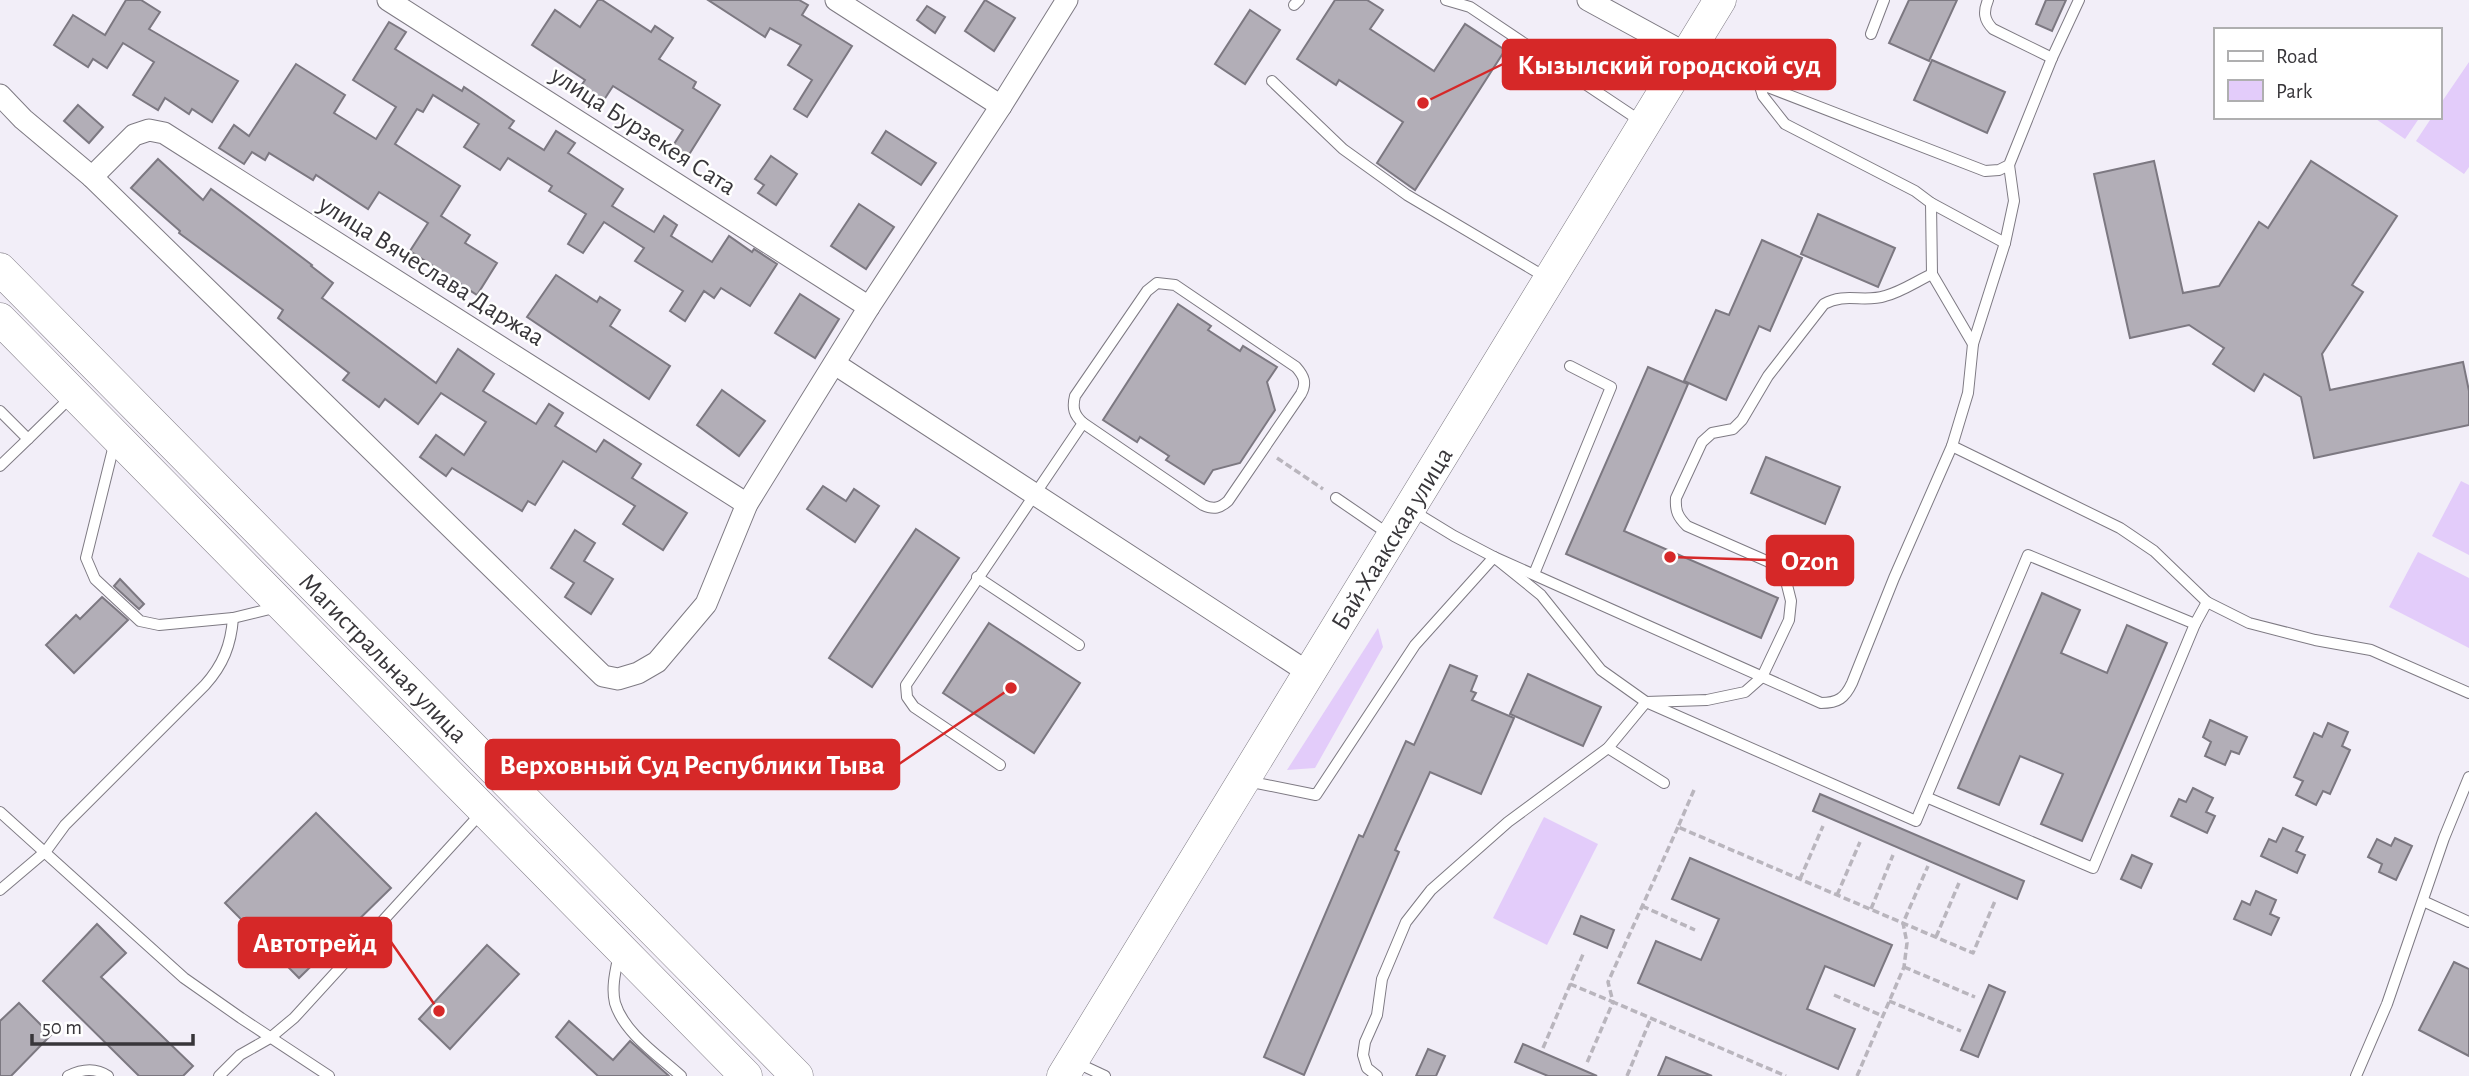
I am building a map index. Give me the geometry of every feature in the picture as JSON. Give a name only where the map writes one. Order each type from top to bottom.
[{"type":"main road","name":"Бай-Хаакская улица","points":[[1068,1069],[1720,0]]},
{"type":"main road","name":"Магистральная улица","points":[[0,269],[797,1076]]},
{"type":"main road","name":"Магистральная улица","points":[[0,319],[746,1076]]},
{"type":"street","name":"улица Бурзекея Сата","points":[[388,0],[869,307]]},
{"type":"street","points":[[836,0],[1001,106]]},
{"type":"street","points":[[0,95],[23,119],[92,177],[603,676],[618,679],[638,673],[657,662],[706,604],[747,503],[869,307],[1067,0]]},
{"type":"street","points":[[1588,0],[1687,54]]},
{"type":"street","name":"улица Вячеслава Даржаа","points":[[92,177],[134,135],[149,130],[164,133],[747,503]]},
{"type":"street","points":[[835,364],[1310,673]]},
{"type":"lane","points":[[1446,0],[1470,7],[1645,124]]},
{"type":"lane","points":[[1871,34],[1884,0]]},
{"type":"lane","points":[[1988,0],[1984,13],[1993,29],[2052,58]]},
{"type":"lane","points":[[1410,509],[1439,528],[1494,557],[1821,703],[1834,703],[1846,695],[1952,446],[1968,393],[1973,344],[2005,243],[2014,201],[2009,164],[2079,0]]},
{"type":"lane","points":[[1687,54],[1714,69],[1759,83],[1985,171],[1998,170],[2009,164]]},
{"type":"lane","points":[[1272,81],[1343,149],[1407,195],[1549,280]]},
{"type":"lane","points":[[1759,83],[1763,96],[1785,124],[1915,191],[1931,203],[2005,243]]},
{"type":"lane","points":[[1931,203],[1932,274],[1973,344]]},
{"type":"lane","points":[[1377,1076],[1367,1068],[1363,1055],[1365,1042],[1377,1014],[1381,979],[1406,922],[1431,890],[1508,822],[1608,748],[1646,702],[1720,698],[1745,692],[1762,677],[1789,620],[1791,601],[1786,581],[1769,562],[1687,526],[1679,518],[1675,508],[1676,498],[1702,442],[1712,433],[1733,429],[1742,420],[1768,376],[1824,304],[1834,298],[1870,299],[1885,296],[1932,274]]},
{"type":"lane","points":[[1157,283],[1169,283],[1296,367],[1305,383],[1301,394],[1264,449],[1228,501],[1219,508],[1209,508],[1083,424],[1073,407],[1075,396],[1147,291],[1157,283]]},
{"type":"lane","points":[[1534,574],[1611,387],[1570,366]]},
{"type":"lane","points":[[0,466],[74,394]]},
{"type":"lane","points":[[0,411],[27,439]]},
{"type":"lane","points":[[1000,765],[914,707],[905,691],[908,678],[1083,424]]},
{"type":"lane","points":[[116,436],[86,558],[95,579],[141,621],[159,625],[233,618],[284,606]]},
{"type":"lane","points":[[1952,446],[2120,528],[2154,551],[2207,602],[2249,623],[2315,640],[2371,650],[2469,692]]},
{"type":"lane","points":[[1336,498],[1393,537]]},
{"type":"lane","points":[[1494,557],[1541,595],[1601,670],[1646,702],[1916,821],[2028,555],[2195,624]]},
{"type":"lane","points":[[1244,780],[1316,795],[1415,645],[1494,557]]},
{"type":"lane","points":[[977,578],[1079,645]]},
{"type":"lane","points":[[1926,797],[2093,869],[2195,624],[2207,602]]},
{"type":"lane","points":[[0,890],[46,851],[65,825],[218,670],[230,644],[233,618]]},
{"type":"lane","points":[[1608,748],[1664,783]]},
{"type":"lane","points":[[2356,1076],[2387,1004],[2469,777]]},
{"type":"lane","points":[[219,1076],[240,1055],[270,1038],[294,1018],[485,809]]},
{"type":"lane","points":[[0,812],[184,978],[329,1076]]},
{"type":"lane","points":[[2423,901],[2469,922]]},
{"type":"lane","points":[[620,947],[614,974],[615,1003],[629,1028],[681,1076]]},
{"type":"lane","points":[[68,1076],[79,1070],[94,1069],[108,1076]]},
{"type":"lane","points":[[1068,1069],[1105,1076]]},
{"type":"path","points":[[1264,449],[1336,498]]},
{"type":"path","points":[[1586,1065],[1613,1002],[1608,982],[1695,790]]},
{"type":"path","points":[[1800,879],[1823,826]]},
{"type":"path","points":[[1678,827],[1973,953],[1995,901]]},
{"type":"path","points":[[1837,895],[1860,842]]},
{"type":"path","points":[[1871,909],[1893,855]]},
{"type":"path","points":[[1857,1076],[1904,967],[1907,943],[1903,923],[1928,866]]},
{"type":"path","points":[[1936,937],[1959,883]]},
{"type":"path","points":[[1642,906],[1695,930]]},
{"type":"path","points":[[1543,1048],[1584,953]]},
{"type":"path","points":[[1904,967],[1975,997]]},
{"type":"path","points":[[1570,984],[1774,1074],[1786,1076]]},
{"type":"path","points":[[1834,995],[1883,1016]]},
{"type":"path","points":[[1889,1001],[1961,1031]]},
{"type":"path","points":[[1627,1076],[1651,1018]]},
{"type":"green space","points":[[2469,62],[2469,167],[2464,174],[2416,141],[2431,119],[2441,119],[2441,103]]},
{"type":"green space","points":[[2376,119],[2419,119],[2405,139]]},
{"type":"green space","points":[[2461,481],[2469,485],[2469,555],[2432,536]]},
{"type":"green space","points":[[2418,552],[2469,578],[2469,648],[2389,607]]},
{"type":"green space","points":[[1378,628],[1383,647],[1315,768],[1287,770]]},
{"type":"green space","points":[[1544,817],[1598,844],[1547,945],[1493,918]]},
{"type":"building","points":[[126,0],[141,0],[160,12],[149,29],[238,81],[212,122],[192,109],[189,114],[165,98],[158,110],[133,95],[154,62],[123,43],[107,68],[93,59],[88,67],[54,45],[73,15],[105,35]]},
{"type":"building","points":[[598,0],[651,32],[655,26],[673,38],[659,59],[696,82],[693,88],[720,105],[685,161],[669,152],[683,130],[613,86],[602,103],[579,89],[585,80],[532,45],[555,10],[580,27]]},
{"type":"building","points":[[708,0],[799,0],[808,5],[802,15],[852,46],[807,117],[794,109],[812,80],[788,65],[801,45],[770,28],[765,37]]},
{"type":"building","points":[[985,0],[1015,18],[994,51],[965,31]]},
{"type":"building","points":[[1335,0],[1367,0],[1383,10],[1370,29],[1434,71],[1465,24],[1505,50],[1415,190],[1377,163],[1403,122],[1339,80],[1336,85],[1297,59]]},
{"type":"building","points":[[1909,0],[1957,0],[1929,61],[1889,43]]},
{"type":"building","points":[[2046,0],[2066,0],[2052,31],[2036,24]]},
{"type":"building","points":[[927,6],[945,17],[935,33],[917,20]]},
{"type":"building","points":[[1250,10],[1280,30],[1245,84],[1215,64]]},
{"type":"building","points":[[389,22],[406,32],[395,49],[462,91],[464,87],[514,121],[509,128],[544,150],[556,131],[575,143],[568,153],[623,189],[612,206],[654,232],[664,216],[677,225],[671,236],[712,262],[729,236],[752,252],[754,249],[777,264],[750,306],[721,288],[714,298],[704,291],[685,321],[670,311],[683,291],[635,261],[644,248],[604,222],[583,253],[568,244],[586,214],[549,191],[552,186],[508,158],[500,170],[464,147],[479,124],[433,95],[423,112],[417,109],[395,144],[460,186],[441,216],[470,235],[465,243],[497,263],[477,295],[410,251],[428,223],[379,192],[368,209],[316,175],[313,180],[269,153],[265,160],[252,152],[244,164],[219,148],[234,125],[249,136],[296,64],[345,95],[334,113],[376,139],[396,107],[353,80]]},
{"type":"building","points":[[1932,60],[2005,92],[1987,133],[1914,100]]},
{"type":"building","points":[[78,105],[103,127],[89,143],[64,121]]},
{"type":"building","points":[[886,131],[936,163],[921,185],[872,153]]},
{"type":"building","points":[[771,156],[797,174],[776,205],[758,193],[764,185],[755,179]]},
{"type":"building","points":[[158,159],[203,200],[211,189],[312,265],[333,283],[322,298],[436,383],[458,349],[494,374],[483,391],[536,424],[549,404],[563,413],[555,426],[596,452],[604,440],[641,464],[632,478],[687,513],[663,550],[623,524],[635,506],[563,461],[535,505],[528,501],[522,511],[452,468],[446,476],[420,457],[436,435],[464,455],[486,422],[441,393],[418,424],[385,399],[379,407],[343,380],[349,373],[278,318],[283,310],[179,233],[180,231],[131,188]]},
{"type":"building","points":[[2154,161],[2183,293],[2219,286],[2259,222],[2268,228],[2311,161],[2397,216],[2352,285],[2363,292],[2322,354],[2330,390],[2463,362],[2469,391],[2469,425],[2314,458],[2301,397],[2264,374],[2254,391],[2213,364],[2224,348],[2189,325],[2130,338],[2094,174]]},
{"type":"building","points":[[859,204],[894,227],[866,269],[831,246]]},
{"type":"building","points":[[1818,214],[1895,248],[1878,287],[1801,254]]},
{"type":"building","points":[[1762,240],[1802,258],[1770,331],[1759,326],[1726,400],[1684,381],[1716,310],[1729,315]]},
{"type":"building","points":[[556,275],[597,302],[600,297],[620,310],[610,326],[670,366],[649,399],[527,317]]},
{"type":"building","points":[[800,294],[839,319],[815,358],[775,333]]},
{"type":"building","points":[[1178,304],[1211,326],[1208,330],[1240,351],[1243,346],[1277,367],[1267,382],[1275,410],[1240,463],[1213,470],[1204,484],[1166,460],[1169,456],[1140,437],[1137,442],[1103,420]]},
{"type":"building","points":[[1648,367],[1688,384],[1624,531],[1778,598],[1761,638],[1566,554]]},
{"type":"building","points":[[722,390],[765,421],[739,456],[697,425]]},
{"type":"building","points":[[1766,457],[1840,487],[1825,524],[1751,493]]},
{"type":"building","points":[[823,486],[846,501],[854,489],[879,506],[855,542],[807,509]]},
{"type":"building","points":[[916,529],[959,558],[872,687],[829,658]]},
{"type":"building","points":[[575,530],[595,543],[584,561],[613,579],[591,614],[565,597],[574,583],[551,568]]},
{"type":"building","points":[[120,579],[144,604],[139,609],[114,586]]},
{"type":"building","points":[[2042,593],[2080,610],[2061,653],[2107,673],[2127,625],[2167,643],[2082,841],[2041,824],[2063,774],[2020,756],[1999,805],[1958,788]]},
{"type":"building","points":[[102,597],[128,620],[74,673],[46,645],[76,615],[80,619]]},
{"type":"building","points":[[989,623],[1080,683],[1034,753],[943,693]]},
{"type":"building","points":[[1450,665],[1477,676],[1471,691],[1476,693],[1472,700],[1514,718],[1481,794],[1430,772],[1395,850],[1399,852],[1304,1075],[1264,1057],[1359,835],[1363,837],[1406,741],[1414,745]]},
{"type":"building","points":[[1528,674],[1601,707],[1583,746],[1510,714]]},
{"type":"building","points":[[2210,720],[2247,737],[2239,754],[2231,751],[2225,765],[2205,756],[2211,742],[2203,737]]},
{"type":"building","points":[[2328,723],[2348,732],[2342,746],[2350,750],[2330,794],[2323,791],[2316,805],[2296,795],[2303,781],[2294,777],[2314,733],[2322,737]]},
{"type":"building","points":[[2193,788],[2213,798],[2206,812],[2215,816],[2207,833],[2171,816],[2179,799],[2186,802]]},
{"type":"building","points":[[1820,794],[2024,881],[2017,899],[1813,811]]},
{"type":"building","points":[[316,813],[391,888],[299,978],[225,903]]},
{"type":"building","points":[[2283,828],[2303,837],[2296,851],[2305,855],[2297,873],[2261,856],[2269,839],[2276,842]]},
{"type":"building","points":[[2395,838],[2412,846],[2396,880],[2379,872],[2382,864],[2368,857],[2377,839],[2391,846]]},
{"type":"building","points":[[2132,855],[2152,864],[2141,888],[2121,879]]},
{"type":"building","points":[[1690,858],[1892,945],[1874,986],[1825,966],[1807,1009],[1855,1029],[1838,1069],[1638,983],[1656,941],[1701,960],[1719,919],[1672,899]]},
{"type":"building","points":[[2256,891],[2276,900],[2270,914],[2279,918],[2271,935],[2234,919],[2242,901],[2250,905]]},
{"type":"building","points":[[1581,916],[1614,930],[1607,948],[1574,934]]},
{"type":"building","points":[[97,924],[126,953],[101,977],[193,1066],[183,1076],[139,1076],[43,981]]},
{"type":"building","points":[[487,945],[519,974],[450,1049],[419,1019]]},
{"type":"building","points":[[2454,962],[2469,969],[2469,1056],[2419,1030]]},
{"type":"building","points":[[1989,985],[2005,992],[1978,1057],[1961,1050]]},
{"type":"building","points":[[19,1003],[51,1035],[11,1076],[0,1076],[0,1021]]},
{"type":"building","points":[[569,1021],[613,1060],[630,1041],[669,1076],[598,1076],[556,1037]]},
{"type":"building","points":[[1523,1044],[1597,1076],[1548,1076],[1515,1062]]},
{"type":"building","points":[[1428,1049],[1445,1056],[1436,1076],[1416,1076]]},
{"type":"building","points":[[1666,1057],[1712,1076],[1658,1076]]},
{"type":"place","name":"Кызылский городской суд","points":[[1423,103]]},
{"type":"place","name":"Ozon","points":[[1670,557]]},
{"type":"place","name":"Верховный Суд Республики Тыва","points":[[1011,688]]},
{"type":"place","name":"Автотрейд","points":[[439,1011]]}]
